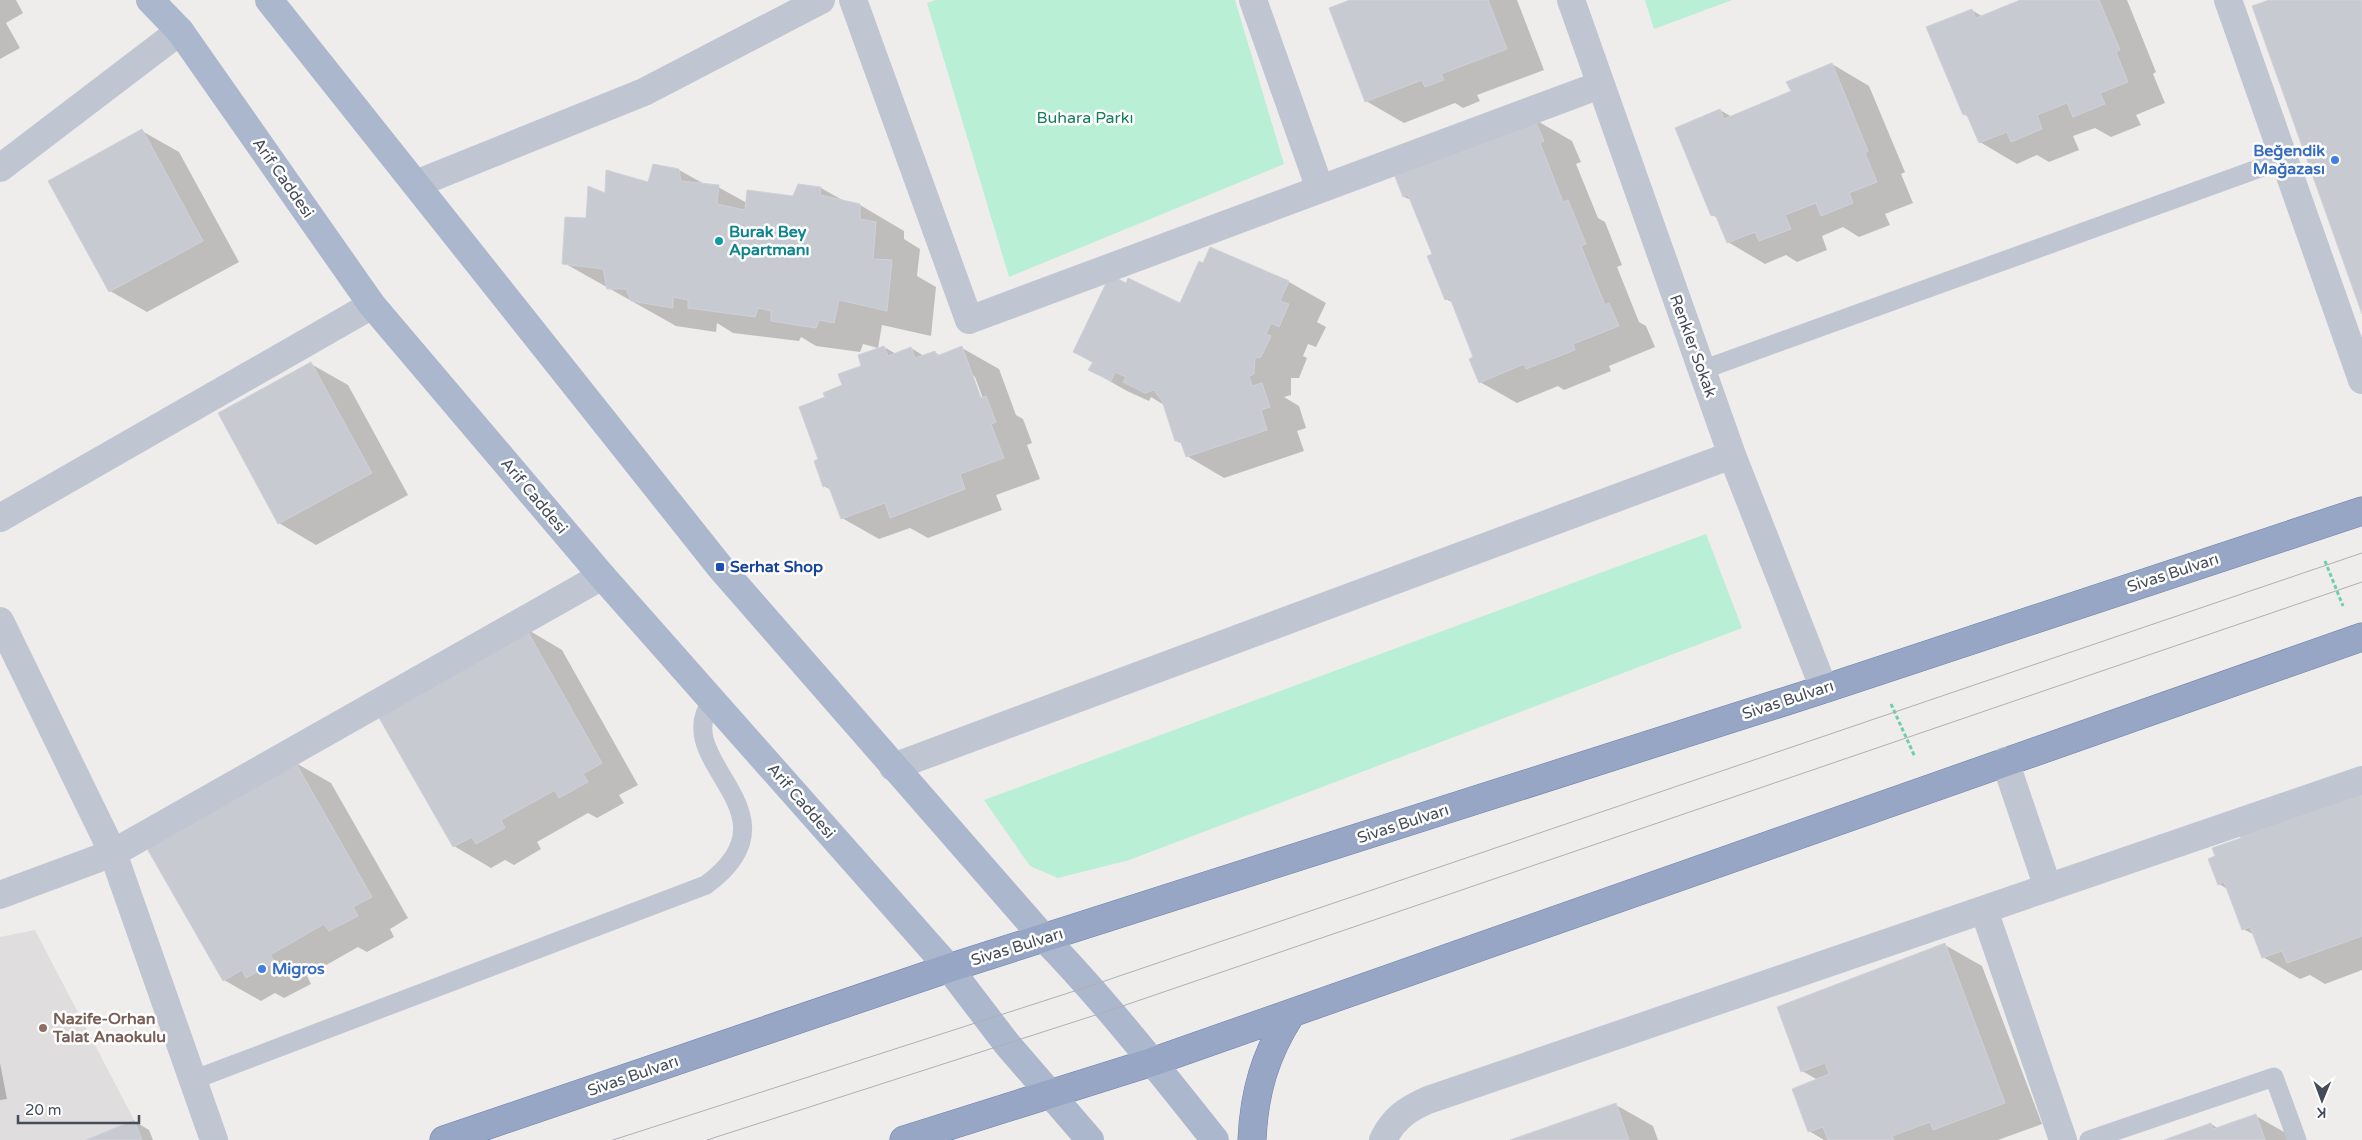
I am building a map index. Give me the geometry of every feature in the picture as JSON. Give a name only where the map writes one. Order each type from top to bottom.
[{"type":"highway","name":"Sivas Bulvarı","points":[[444,1140],[949,968],[1877,671],[2362,511]]},
{"type":"highway","points":[[904,1140],[1152,1062],[2359,638]]},
{"type":"highway","points":[[1252,1140],[1256,1096],[1266,1060],[1277,1036],[1291,1014]]},
{"type":"main road","name":"Arif Caddesi","points":[[150,0],[180,32],[372,305],[602,576],[949,968],[1007,1044],[1090,1140]]},
{"type":"main road","points":[[269,0],[720,567],[1044,938],[1090,986],[1108,1011],[1215,1140]]},
{"type":"street","points":[[416,184],[644,92],[821,0]]},
{"type":"street","points":[[853,0],[969,320],[1600,85]]},
{"type":"street","points":[[1253,0],[1320,188]]},
{"type":"street","name":"Renkler Sokak","points":[[1571,0],[1732,455],[1824,688]]},
{"type":"street","points":[[2228,0],[2362,380]]},
{"type":"street","points":[[0,168],[180,32]]},
{"type":"street","points":[[0,518],[372,305]]},
{"type":"street","points":[[893,767],[1732,455]]},
{"type":"street","points":[[0,895],[113,853],[602,576]]},
{"type":"street","points":[[0,621],[113,853],[214,1140]]},
{"type":"street","points":[[2005,761],[2048,888]]},
{"type":"street","points":[[1383,1140],[1390,1126],[1401,1114],[1428,1100],[2362,780]]},
{"type":"street","points":[[1984,910],[2062,1140]]},
{"type":"lane","points":[[1702,370],[2285,159]]},
{"type":"lane","points":[[192,1080],[706,885],[722,873],[734,857],[740,843],[742,826],[741,810],[705,742],[703,720],[705,710],[712,701]]},
{"type":"lane","points":[[2089,1140],[2274,1078],[2296,1140]]},
{"type":"path","points":[[2312,528],[2359,638]]},
{"type":"path","points":[[1877,671],[1929,788]]},
{"type":"shaded area","name":"Nazife-Orhan Talat Anaokulu","points":[[35,930],[134,1120],[142,1140],[0,1140],[0,937]]},
{"type":"green space","name":"Buhara Parkı","points":[[936,0],[1235,0],[1284,164],[1009,277],[927,3]]},
{"type":"green space","points":[[1645,0],[1732,0],[1654,29]]},
{"type":"green space","points":[[1706,534],[1742,628],[1129,860],[1058,878],[1030,866],[984,800]]},
{"type":"building","points":[[1350,0],[1488,0],[1507,49],[1441,74],[1444,80],[1425,87],[1422,80],[1365,102],[1329,8]]},
{"type":"building","points":[[2020,0],[2099,0],[2120,50],[2116,52],[2128,82],[2100,93],[2105,104],[2073,117],[2067,103],[2037,115],[2042,129],[2011,142],[2007,132],[1979,143],[1966,113],[1963,115],[1926,27],[1972,9],[1976,18]]},
{"type":"building","name":"Beğendik Mağazası","points":[[2269,0],[2362,0],[2362,314],[2252,6]]},
{"type":"building","points":[[1832,63],[1868,151],[1865,153],[1877,182],[1849,193],[1853,203],[1821,216],[1816,203],[1785,215],[1791,229],[1759,241],[1755,232],[1727,243],[1715,214],[1711,216],[1675,128],[1720,109],[1724,119],[1791,91],[1786,82]]},
{"type":"building","points":[[1534,118],[1544,141],[1540,143],[1563,202],[1568,200],[1586,244],[1581,246],[1605,305],[1609,303],[1619,326],[1573,344],[1575,350],[1526,369],[1524,364],[1479,383],[1469,359],[1473,357],[1450,298],[1445,300],[1427,256],[1432,254],[1408,195],[1403,197],[1394,174]]},
{"type":"building","points":[[142,129],[203,241],[109,292],[48,181]]},
{"type":"building","name":"Burak Bey Apartmanı","points":[[653,164],[679,169],[681,181],[719,185],[717,204],[745,210],[747,190],[793,196],[798,184],[821,187],[820,195],[860,204],[860,219],[876,222],[873,259],[892,260],[887,311],[839,300],[834,323],[819,320],[816,328],[771,321],[771,311],[758,308],[755,317],[688,308],[688,300],[673,297],[673,308],[631,301],[626,289],[607,289],[603,269],[562,264],[565,217],[586,218],[588,186],[605,193],[606,170],[648,182]]},
{"type":"building","points":[[1210,247],[1289,281],[1280,301],[1289,304],[1279,327],[1271,323],[1266,334],[1271,336],[1261,357],[1255,358],[1254,374],[1249,376],[1252,386],[1262,383],[1270,407],[1261,410],[1267,430],[1186,457],[1180,440],[1175,441],[1162,401],[1154,390],[1145,393],[1123,382],[1126,377],[1115,372],[1111,381],[1088,370],[1093,362],[1073,352],[1110,275],[1126,283],[1128,278],[1180,303],[1199,261],[1203,263]]},
{"type":"building","points":[[884,346],[888,356],[911,347],[915,358],[935,351],[937,356],[962,346],[981,398],[986,396],[996,422],[991,424],[1004,458],[960,474],[965,489],[890,518],[885,503],[841,519],[828,485],[823,487],[814,461],[818,459],[799,407],[825,397],[823,393],[842,385],[838,374],[861,366],[858,355]]},
{"type":"building","points":[[311,362],[372,473],[278,524],[218,413]]},
{"type":"building","points":[[525,627],[602,763],[583,774],[588,782],[559,798],[555,790],[501,820],[505,828],[476,844],[472,837],[453,847],[375,711]]},
{"type":"building","points":[[294,760],[372,897],[353,907],[358,916],[329,931],[324,924],[270,955],[275,962],[246,978],[242,970],[223,981],[145,845]]},
{"type":"building","points":[[2362,793],[2362,936],[2287,963],[2282,951],[2262,958],[2250,927],[2242,930],[2224,882],[2218,885],[2208,859],[2215,856],[2212,848],[2241,838],[2239,832]]},
{"type":"building","points":[[1945,943],[2005,1103],[1933,1130],[1930,1122],[1892,1136],[1894,1140],[1828,1140],[1823,1127],[1808,1132],[1792,1089],[1829,1074],[1825,1063],[1801,1072],[1777,1007]]},
{"type":"building","points":[[1616,1103],[1629,1140],[1510,1140]]},
{"type":"building","points":[[2256,1114],[2265,1140],[2164,1140],[2211,1123],[2213,1129]]},
{"type":"building","points":[[134,1120],[142,1140],[86,1140]]},
{"type":"tram line","points":[[613,1140],[1090,986],[2362,553]]},
{"type":"tram line","points":[[707,1140],[1108,1011],[2362,582]]},
{"type":"place","name":"Beğendik Mağazası","points":[[2335,160]]},
{"type":"place","name":"Burak Bey Apartmanı","points":[[719,241]]},
{"type":"place","name":"Serhat Shop","points":[[720,567]]},
{"type":"place","name":"Migros","points":[[262,969]]},
{"type":"place","name":"Nazife-Orhan Talat Anaokulu","points":[[43,1028]]}]
